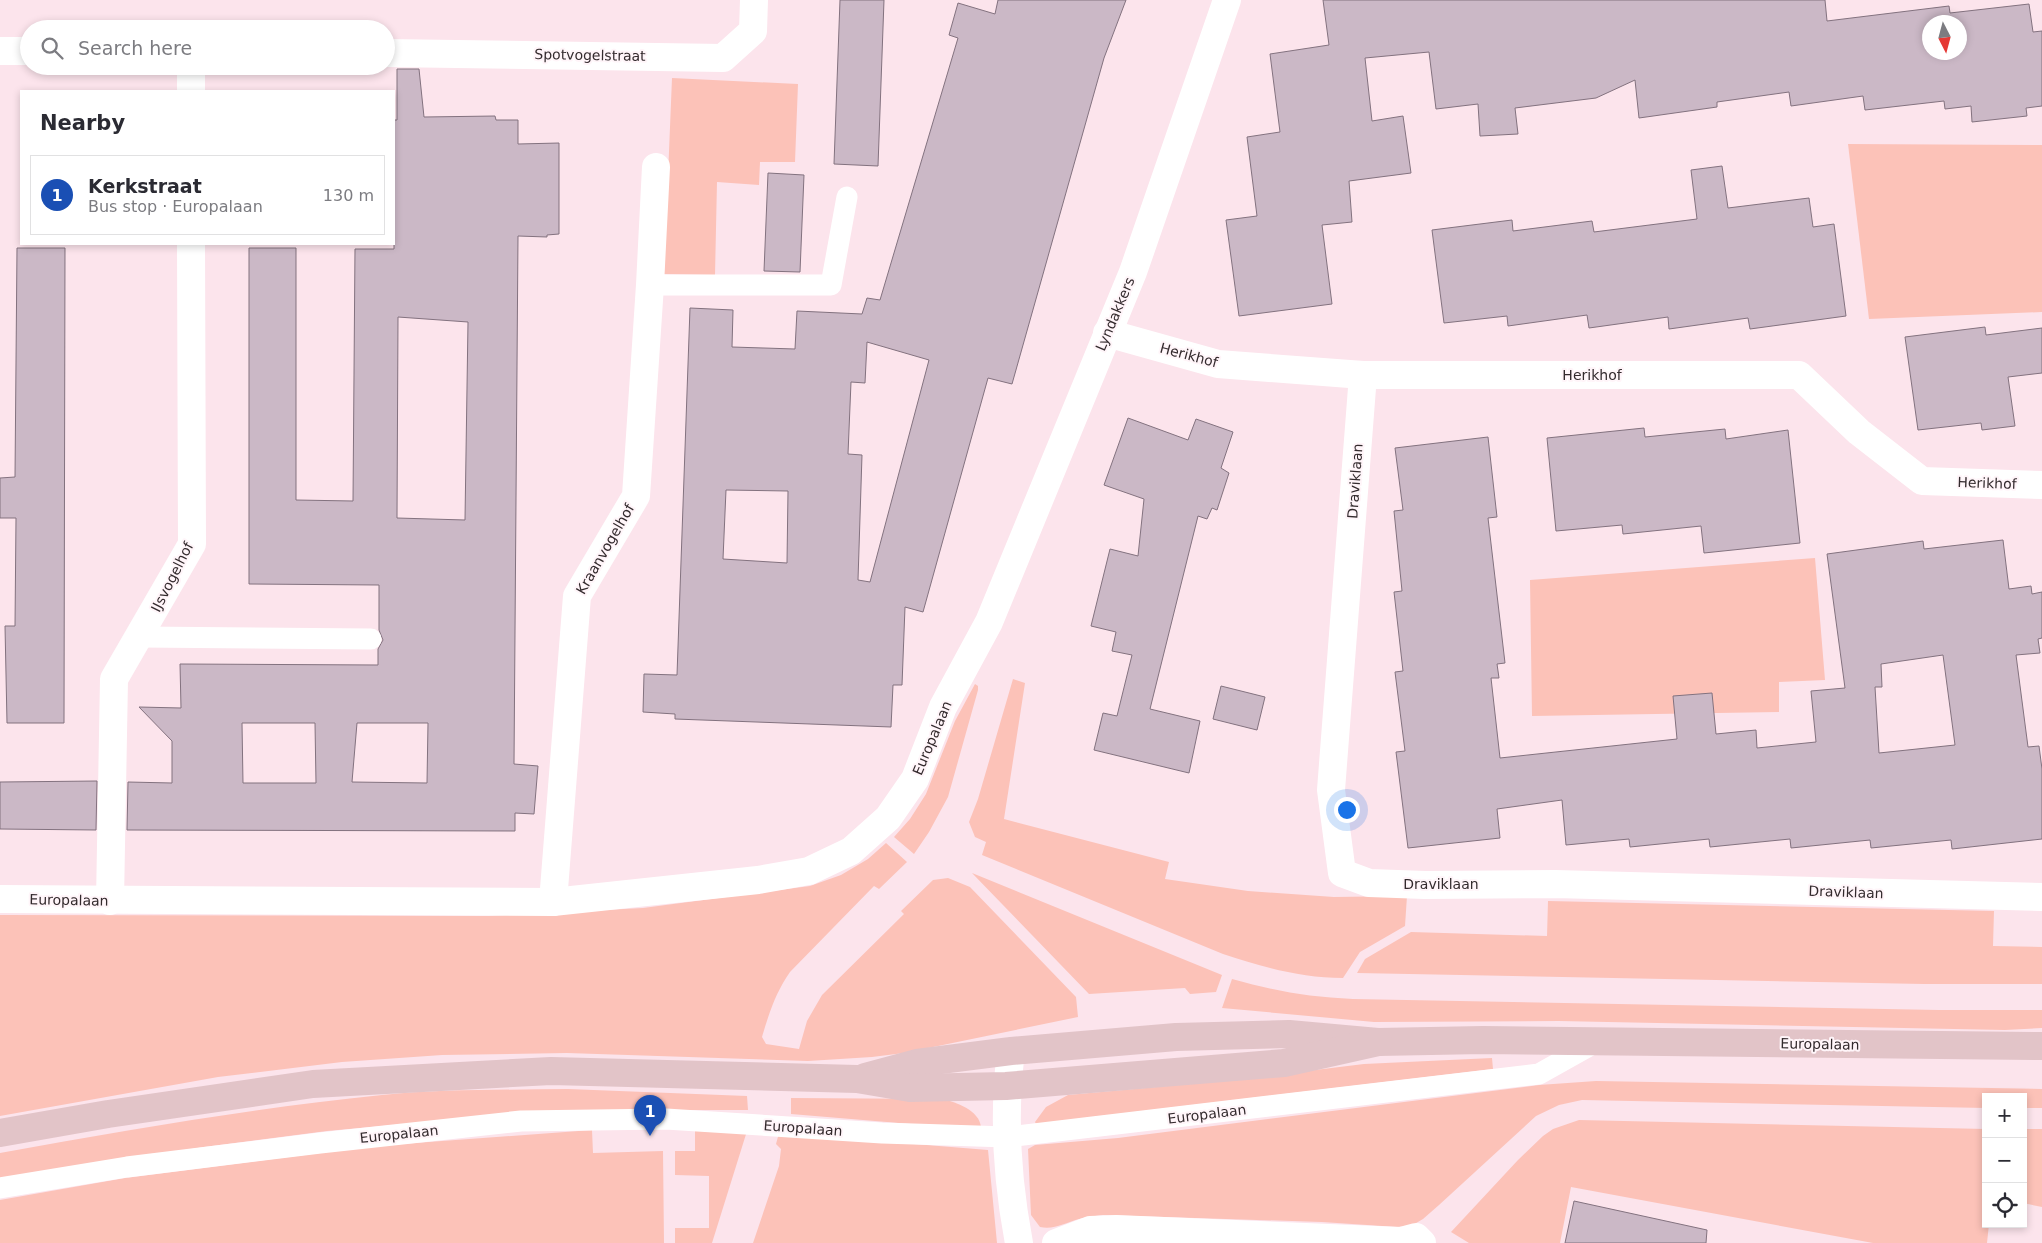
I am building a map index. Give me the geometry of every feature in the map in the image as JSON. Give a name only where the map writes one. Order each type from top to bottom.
[{"type":"main road","name":"Europalaan","points":[[857,1079],[917,1063],[1011,1051],[1167,1037],[1289,1034],[1378,1042],[1483,1040],[2042,1046]]},
{"type":"main road","name":"Europalaan","points":[[0,1133],[108,1114],[313,1084],[551,1071],[857,1079],[910,1088],[1006,1086],[1284,1063],[1378,1042]]},
{"type":"street","name":"Spotvogelstraat","points":[[395,53],[723,58],[753,31],[754,0]]},
{"type":"street","name":"Lyndakkers","points":[[989,622],[1133,272],[1228,0]]},
{"type":"street","points":[[0,51],[20,51]]},
{"type":"street","points":[[191,75],[191,90]]},
{"type":"street","name":"Kraanvogelhof","points":[[553,902],[577,596],[636,496],[656,167]]},
{"type":"street","name":"IJsvogelhof","points":[[110,901],[114,679],[140,637],[192,544],[191,245]]},
{"type":"street","name":"Herikhof","points":[[1107,333],[1218,364],[1363,375],[1799,375],[1859,432],[1922,481],[2042,485]]},
{"type":"street","name":"Draviklaan","points":[[1363,375],[1331,790],[1342,873],[1369,883],[1425,885],[1555,884],[2042,897]]},
{"type":"street","name":"Europalaan","points":[[0,899],[553,902],[758,880],[809,870],[851,851],[888,818],[915,779],[943,707],[989,622]]},
{"type":"street","points":[[1011,1051],[1006,1086],[1010,1185],[1019,1243]]},
{"type":"street","points":[[1056,1243],[1090,1230],[1116,1229],[1401,1241],[1416,1237],[1422,1243]]},
{"type":"lane","points":[[650,285],[831,285],[847,197]]},
{"type":"lane","points":[[140,637],[371,639]]},
{"type":"lane","name":"Europalaan","points":[[0,1188],[146,1164],[320,1143],[521,1122],[666,1119],[882,1133],[1008,1137],[1540,1074],[1599,1041]]},
{"type":"shaded area","points":[[672,78],[798,84],[795,162],[760,162],[759,185],[717,182],[715,275],[664,274]]},
{"type":"shaded area","points":[[1848,144],[2042,145],[2042,312],[1869,319]]},
{"type":"shaded area","points":[[1815,558],[1825,680],[1779,682],[1779,712],[1532,716],[1530,580]]},
{"type":"shaded area","points":[[1013,679],[1025,683],[1004,819],[1169,862],[1165,879],[1248,891],[1334,897],[1407,896],[1405,926],[1360,952],[1343,978],[1297,974],[1223,954],[982,855],[986,842],[975,837],[969,822],[978,799]]},
{"type":"shaded area","points":[[975,684],[978,686],[978,690],[948,797],[929,832],[914,854],[894,837],[910,819],[926,794],[955,721]]},
{"type":"shaded area","points":[[886,843],[907,862],[879,889],[874,886],[790,972],[777,995],[767,1020],[762,1037],[766,1044],[799,1049],[807,1021],[822,995],[904,914],[901,911],[933,880],[948,878],[970,887],[1076,997],[1078,1017],[904,1053],[808,1061],[567,1053],[442,1055],[342,1062],[218,1077],[0,1116],[0,915],[488,916],[643,908],[810,886],[841,875],[868,859]]},
{"type":"shaded area","points":[[972,873],[1222,975],[1216,992],[1190,994],[1185,988],[1089,994]]},
{"type":"shaded area","points":[[1548,901],[1994,911],[1993,946],[2042,947],[2042,984],[1924,984],[1357,973],[1365,959],[1411,932],[1547,936]]},
{"type":"shaded area","points":[[1232,979],[1292,993],[1353,999],[1939,1010],[2042,1010],[2042,1028],[2005,1030],[1559,1021],[1374,1022],[1222,1008]]},
{"type":"shaded area","points":[[1492,1058],[1493,1069],[1036,1124],[1035,1122],[1046,1107],[1068,1095],[1234,1080],[1364,1064]]},
{"type":"shaded area","points":[[1596,1081],[2042,1089],[2042,1108],[2027,1108],[2027,1093],[1982,1093],[1982,1108],[1582,1100],[1559,1105],[1536,1116],[1439,1205],[1423,1219],[1411,1226],[1103,1215],[1082,1218],[1055,1227],[1045,1228],[1040,1227],[1031,1215],[1028,1149],[1035,1145],[1118,1138],[1539,1085]]},
{"type":"shaded area","points":[[568,1089],[747,1096],[748,1110],[618,1110],[438,1121],[327,1131],[204,1147],[0,1179],[0,1153],[191,1120],[286,1106],[405,1093]]},
{"type":"shaded area","points":[[791,1098],[942,1099],[954,1102],[971,1111],[976,1116],[981,1127],[935,1126],[791,1114]]},
{"type":"shaded area","points":[[1579,1120],[1982,1129],[1982,1228],[1989,1228],[1987,1243],[1873,1243],[1571,1187],[1560,1243],[1469,1243],[1451,1232],[1518,1160],[1553,1129]]},
{"type":"shaded area","points":[[695,1128],[747,1131],[712,1243],[675,1243],[675,1228],[709,1228],[709,1176],[675,1175],[675,1151],[695,1151]]},
{"type":"shaded area","points":[[2027,1129],[2042,1129],[2042,1207],[2027,1204]]},
{"type":"shaded area","points":[[592,1130],[593,1153],[663,1151],[664,1243],[0,1243],[0,1200],[125,1178],[374,1146]]},
{"type":"shaded area","points":[[779,1133],[988,1150],[997,1243],[753,1243],[779,1166],[781,1149],[776,1144]]},
{"type":"building","points":[[840,0],[884,0],[878,166],[834,164]]},
{"type":"building","points":[[998,0],[1126,0],[1104,58],[1012,384],[988,378],[923,612],[905,607],[902,685],[893,685],[891,727],[675,719],[675,714],[643,712],[644,674],[677,675],[690,308],[733,310],[732,347],[795,349],[797,311],[862,314],[867,298],[880,300],[958,38],[949,35],[958,3],[995,14]],"holes":[[[867,342],[929,360],[870,582],[858,580],[862,455],[848,454],[851,382],[865,383]],[[726,490],[788,491],[787,563],[723,559]]]},
{"type":"building","points":[[1323,0],[1825,0],[1827,21],[1949,6],[1950,13],[2029,4],[2033,32],[2042,31],[2042,106],[2026,108],[2027,116],[1972,122],[1971,106],[1945,109],[1944,101],[1865,110],[1863,96],[1791,106],[1789,92],[1717,102],[1717,107],[1639,118],[1635,80],[1596,98],[1515,108],[1518,134],[1480,136],[1478,104],[1436,109],[1429,52],[1365,58],[1372,121],[1403,116],[1411,173],[1349,181],[1352,222],[1322,225],[1332,304],[1239,316],[1226,220],[1257,216],[1247,137],[1280,132],[1270,54],[1329,45]]},
{"type":"building","points":[[397,69],[419,69],[424,117],[495,116],[496,120],[518,120],[518,144],[559,143],[559,234],[547,235],[547,237],[518,236],[514,764],[538,766],[534,814],[515,813],[515,831],[127,830],[128,782],[172,783],[172,741],[139,707],[181,708],[180,664],[378,665],[378,649],[383,640],[379,630],[379,585],[249,584],[249,248],[296,248],[296,500],[353,501],[355,249],[394,249],[395,120],[397,120]],"holes":[[[398,317],[468,322],[465,520],[397,518]],[[242,723],[315,723],[316,783],[243,783]],[[357,723],[428,723],[427,783],[352,782]]]},
{"type":"building","points":[[1722,166],[1728,208],[1809,198],[1813,227],[1834,224],[1846,316],[1750,329],[1748,318],[1669,329],[1668,317],[1589,328],[1587,315],[1508,326],[1507,316],[1444,323],[1432,230],[1512,220],[1513,231],[1592,221],[1594,232],[1697,219],[1691,170]]},
{"type":"building","points":[[768,173],[804,175],[800,272],[764,271]]},
{"type":"building","points":[[17,248],[65,248],[64,723],[7,723],[5,626],[15,626],[16,518],[0,518],[0,478],[15,477]]},
{"type":"building","points":[[1985,327],[1986,335],[2042,328],[2042,373],[2008,377],[2015,426],[1982,430],[1981,423],[1918,430],[1905,337]]},
{"type":"building","points":[[1128,418],[1188,440],[1196,419],[1233,432],[1221,468],[1229,473],[1217,510],[1212,508],[1207,519],[1198,516],[1150,709],[1200,721],[1189,773],[1094,750],[1103,713],[1117,716],[1132,655],[1112,651],[1116,632],[1091,626],[1110,549],[1138,556],[1144,499],[1104,485]]},
{"type":"building","points":[[1644,428],[1645,437],[1725,429],[1726,439],[1788,430],[1800,543],[1704,553],[1701,526],[1623,534],[1622,525],[1556,531],[1547,438]]},
{"type":"building","points":[[1488,437],[1497,517],[1488,518],[1505,663],[1497,664],[1499,678],[1491,678],[1500,758],[1677,739],[1673,696],[1712,693],[1716,734],[1756,730],[1757,748],[1816,742],[1811,691],[1845,688],[1827,554],[1923,541],[1924,549],[2003,540],[2009,589],[2031,586],[2032,594],[2042,592],[2042,638],[2038,639],[2040,653],[2016,655],[2028,747],[2039,746],[2042,769],[2042,839],[1952,849],[1951,840],[1871,848],[1870,840],[1791,848],[1790,839],[1710,847],[1709,839],[1630,847],[1629,839],[1566,845],[1562,800],[1497,809],[1500,838],[1408,848],[1396,752],[1405,751],[1395,672],[1403,671],[1394,592],[1402,591],[1394,511],[1403,510],[1395,448]],"holes":[[[1943,655],[1955,745],[1879,753],[1875,687],[1882,687],[1881,664]]]},
{"type":"building","points":[[1221,686],[1265,697],[1257,730],[1213,719]]},
{"type":"building","points":[[97,781],[96,830],[0,829],[0,782]]},
{"type":"building","points":[[1574,1201],[1707,1230],[1706,1243],[1565,1243]]},
{"type":"place","name":"Kerkstraat","points":[[650,1136]]}]
